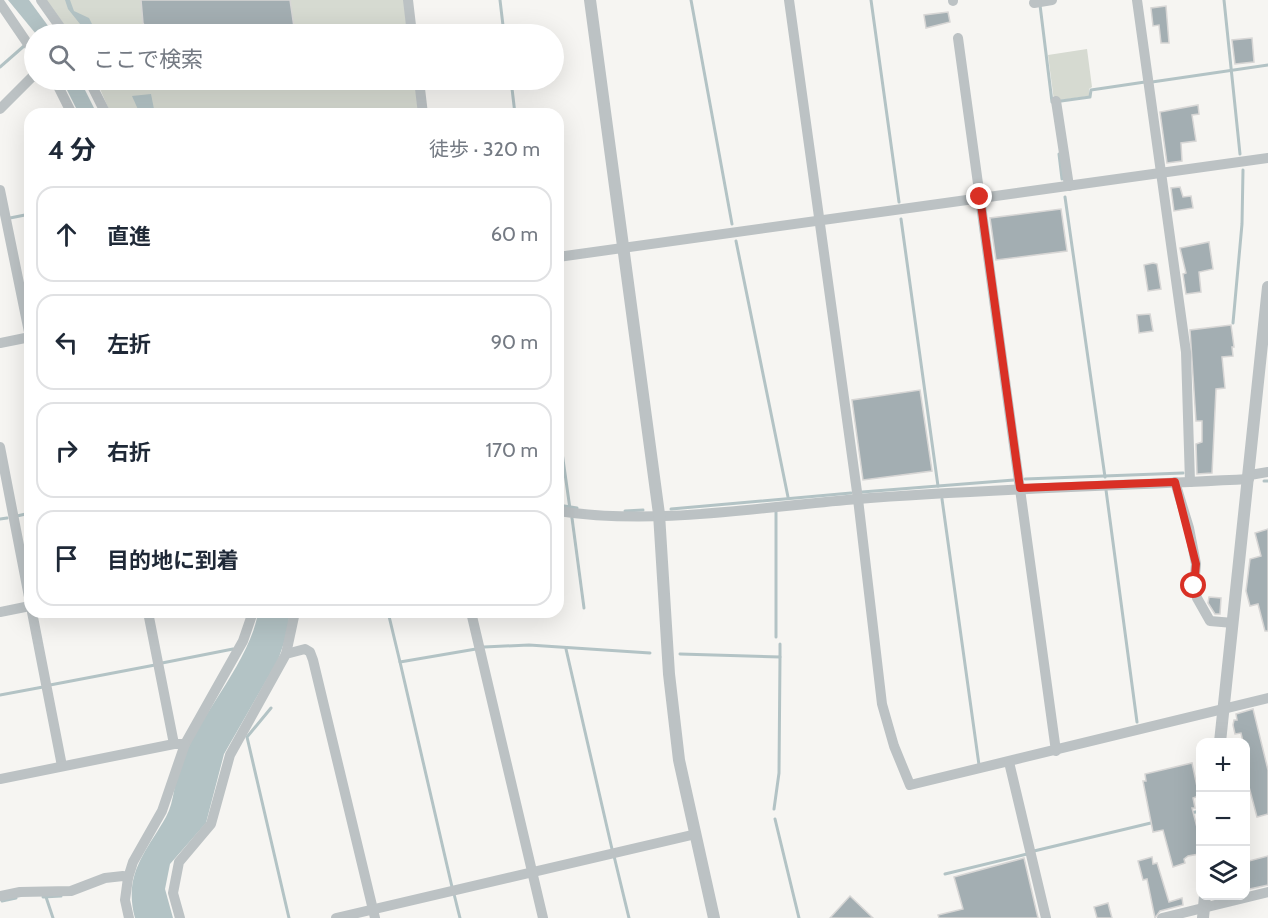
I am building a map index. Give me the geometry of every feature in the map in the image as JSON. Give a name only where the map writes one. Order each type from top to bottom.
[{"type":"street","points":[[40,0],[57,24]]},
{"type":"street","points":[[408,0],[411,24]]},
{"type":"street","points":[[590,0],[659,514],[670,685],[679,760],[714,918]]},
{"type":"street","points":[[789,0],[858,499],[882,704],[894,747],[910,785],[1268,698]]},
{"type":"street","points":[[1137,0],[1186,352],[1190,482]]},
{"type":"street","points":[[0,3],[24,38]]},
{"type":"street","points":[[958,38],[1056,751]]},
{"type":"street","points":[[0,109],[24,85]]},
{"type":"street","points":[[60,90],[69,108]]},
{"type":"street","points":[[94,90],[103,108]]},
{"type":"street","points":[[420,90],[422,108]]},
{"type":"street","points":[[1056,101],[1069,186]]},
{"type":"street","points":[[564,256],[1268,158]]},
{"type":"street","points":[[0,190],[24,308]]},
{"type":"street","points":[[1220,738],[1268,287]]},
{"type":"street","points":[[0,343],[24,338]]},
{"type":"street","points":[[0,447],[24,573]]},
{"type":"street","points":[[564,512],[603,515],[659,514],[1020,488],[1190,482],[1249,477],[1268,472]]},
{"type":"street","points":[[1175,482],[1196,564],[1194,586],[1197,598],[1210,621],[1233,623]]},
{"type":"street","points":[[0,612],[24,606]]},
{"type":"street","points":[[33,618],[62,766]]},
{"type":"street","points":[[149,618],[179,744]]},
{"type":"street","points":[[129,918],[125,900],[128,878],[133,862],[162,811],[179,744],[243,641],[251,618]]},
{"type":"street","points":[[180,918],[173,893],[179,862],[211,824],[230,755],[286,654],[294,618]]},
{"type":"street","points":[[472,618],[543,918]]},
{"type":"street","points":[[286,654],[305,649],[310,652],[313,660],[374,914]]},
{"type":"street","points":[[0,779],[179,744]]},
{"type":"street","points":[[1009,762],[1046,918]]},
{"type":"street","points":[[336,918],[374,914],[531,872],[696,834]]},
{"type":"street","points":[[0,896],[20,892],[71,891],[105,878],[123,876],[128,878]]},
{"type":"street","points":[[1162,918],[1268,892]]},
{"type":"shaded area","points":[[8,0],[29,0],[47,24],[28,24]]},
{"type":"shaded area","points":[[46,0],[404,0],[408,24],[64,24]]},
{"type":"shaded area","points":[[65,0],[70,0],[74,11],[89,18],[92,24],[80,24],[68,9]]},
{"type":"shaded area","points":[[1087,49],[1092,87],[1089,89],[1089,96],[1054,101],[1048,55]]},
{"type":"shaded area","points":[[67,90],[85,90],[94,108],[76,108]]},
{"type":"shaded area","points":[[100,90],[416,90],[418,108],[108,108]]},
{"type":"shaded area","points":[[151,94],[154,108],[137,108],[132,96]]},
{"type":"shaded area","points":[[256,618],[289,618],[286,637],[278,660],[224,754],[206,823],[170,864],[165,889],[173,918],[135,918],[132,889],[138,864],[169,811],[180,763],[188,746],[235,669]]},
{"type":"building","points":[[141,0],[290,0],[294,24],[144,24]]},
{"type":"building","points":[[1166,6],[1169,43],[1161,43],[1159,25],[1153,26],[1151,8]]},
{"type":"building","points":[[948,12],[950,22],[926,28],[924,15]]},
{"type":"building","points":[[1252,38],[1254,62],[1235,64],[1232,40]]},
{"type":"building","points":[[1198,105],[1199,114],[1192,115],[1196,141],[1181,143],[1182,161],[1167,163],[1160,112]]},
{"type":"building","points":[[1180,187],[1183,197],[1191,196],[1193,208],[1174,211],[1171,188]]},
{"type":"building","points":[[1061,209],[1067,251],[996,260],[990,218]]},
{"type":"building","points":[[1209,242],[1213,269],[1199,272],[1201,292],[1186,294],[1183,274],[1186,273],[1180,248]]},
{"type":"building","points":[[1157,264],[1161,289],[1148,291],[1144,265]]},
{"type":"building","points":[[1150,314],[1153,331],[1139,333],[1137,315]]},
{"type":"building","points":[[1231,325],[1233,356],[1222,357],[1225,388],[1216,389],[1212,473],[1197,474],[1196,444],[1202,442],[1202,421],[1196,421],[1190,330]]},
{"type":"building","points":[[920,390],[932,471],[863,480],[852,400]]},
{"type":"building","points":[[1268,529],[1268,631],[1265,631],[1258,604],[1250,606],[1246,591],[1250,559],[1261,556],[1255,533]]},
{"type":"building","points":[[1209,597],[1221,598],[1220,614],[1215,614],[1208,603]]},
{"type":"building","points":[[1253,709],[1268,770],[1268,814],[1257,817],[1250,791],[1250,738],[1242,738],[1241,733],[1235,734],[1233,725],[1234,720],[1237,720],[1236,714]]},
{"type":"building","points":[[1192,763],[1196,782],[1196,797],[1193,798],[1195,808],[1192,808],[1196,824],[1196,855],[1184,859],[1185,863],[1173,867],[1163,830],[1153,832],[1143,781],[1146,781],[1145,774]]},
{"type":"building","points":[[1268,856],[1268,885],[1250,889],[1250,861]]},
{"type":"building","points":[[1152,857],[1153,864],[1157,863],[1169,902],[1182,898],[1183,905],[1160,911],[1155,918],[1147,879],[1143,880],[1138,861]]},
{"type":"building","points":[[1024,858],[1038,918],[939,918],[938,915],[963,909],[954,877]]},
{"type":"building","points":[[850,896],[873,918],[830,918]]},
{"type":"building","points":[[1108,903],[1112,918],[1097,918],[1094,907]]},
{"type":"waterway","points":[[500,0],[503,24]]},
{"type":"waterway","points":[[691,0],[732,224]]},
{"type":"waterway","points":[[871,0],[899,202]]},
{"type":"waterway","points":[[1224,0],[1240,154]]},
{"type":"waterway","points":[[1040,5],[1052,102]]},
{"type":"waterway","points":[[0,67],[24,46]]},
{"type":"waterway","points":[[1152,82],[1268,65]]},
{"type":"waterway","points":[[1061,101],[1090,97],[1091,90],[1145,82]]},
{"type":"waterway","points":[[512,90],[514,108]]},
{"type":"waterway","points":[[1059,154],[1062,179]]},
{"type":"waterway","points":[[1233,323],[1242,224],[1243,170]]},
{"type":"waterway","points":[[1065,197],[1105,477]]},
{"type":"waterway","points":[[10,218],[24,215]]},
{"type":"waterway","points":[[901,219],[938,486]]},
{"type":"waterway","points":[[736,241],[788,497]]},
{"type":"waterway","points":[[564,466],[570,509]]},
{"type":"waterway","points":[[1025,479],[1183,473]]},
{"type":"waterway","points":[[862,492],[1014,480]]},
{"type":"waterway","points":[[1106,490],[1137,722]]},
{"type":"waterway","points":[[671,509],[851,493]]},
{"type":"waterway","points":[[942,499],[979,765]]},
{"type":"waterway","points":[[564,506],[577,508]]},
{"type":"waterway","points":[[625,511],[643,510]]},
{"type":"waterway","points":[[776,511],[776,637]]},
{"type":"waterway","points":[[17,516],[24,514]]},
{"type":"waterway","points":[[0,519],[7,518]]},
{"type":"waterway","points":[[572,518],[584,608]]},
{"type":"waterway","points":[[389,618],[400,662],[476,649]]},
{"type":"waterway","points":[[680,654],[780,657],[780,644]]},
{"type":"waterway","points":[[484,647],[529,645],[650,653]]},
{"type":"waterway","points":[[162,663],[233,649]]},
{"type":"waterway","points":[[566,649],[612,849]]},
{"type":"waterway","points":[[774,809],[779,773],[780,657]]},
{"type":"waterway","points":[[400,662],[452,887]]},
{"type":"waterway","points":[[50,685],[155,665]]},
{"type":"waterway","points":[[0,695],[43,687]]},
{"type":"waterway","points":[[271,708],[247,737],[289,918]]},
{"type":"waterway","points":[[1191,813],[1196,812]]},
{"type":"waterway","points":[[775,819],[799,918]]},
{"type":"waterway","points":[[1034,851],[1155,822]]},
{"type":"waterway","points":[[945,874],[1027,854]]},
{"type":"waterway","points":[[614,856],[629,918]]},
{"type":"waterway","points":[[454,894],[460,918]]},
{"type":"waterway","points":[[43,897],[61,896]]},
{"type":"waterway","points":[[46,897],[53,918]]},
{"type":"waterway","points":[[2,901],[16,898]]},
{"type":"route","points":[[980,197],[1020,488],[1175,482],[1189,528],[1196,564],[1194,586]]}]
